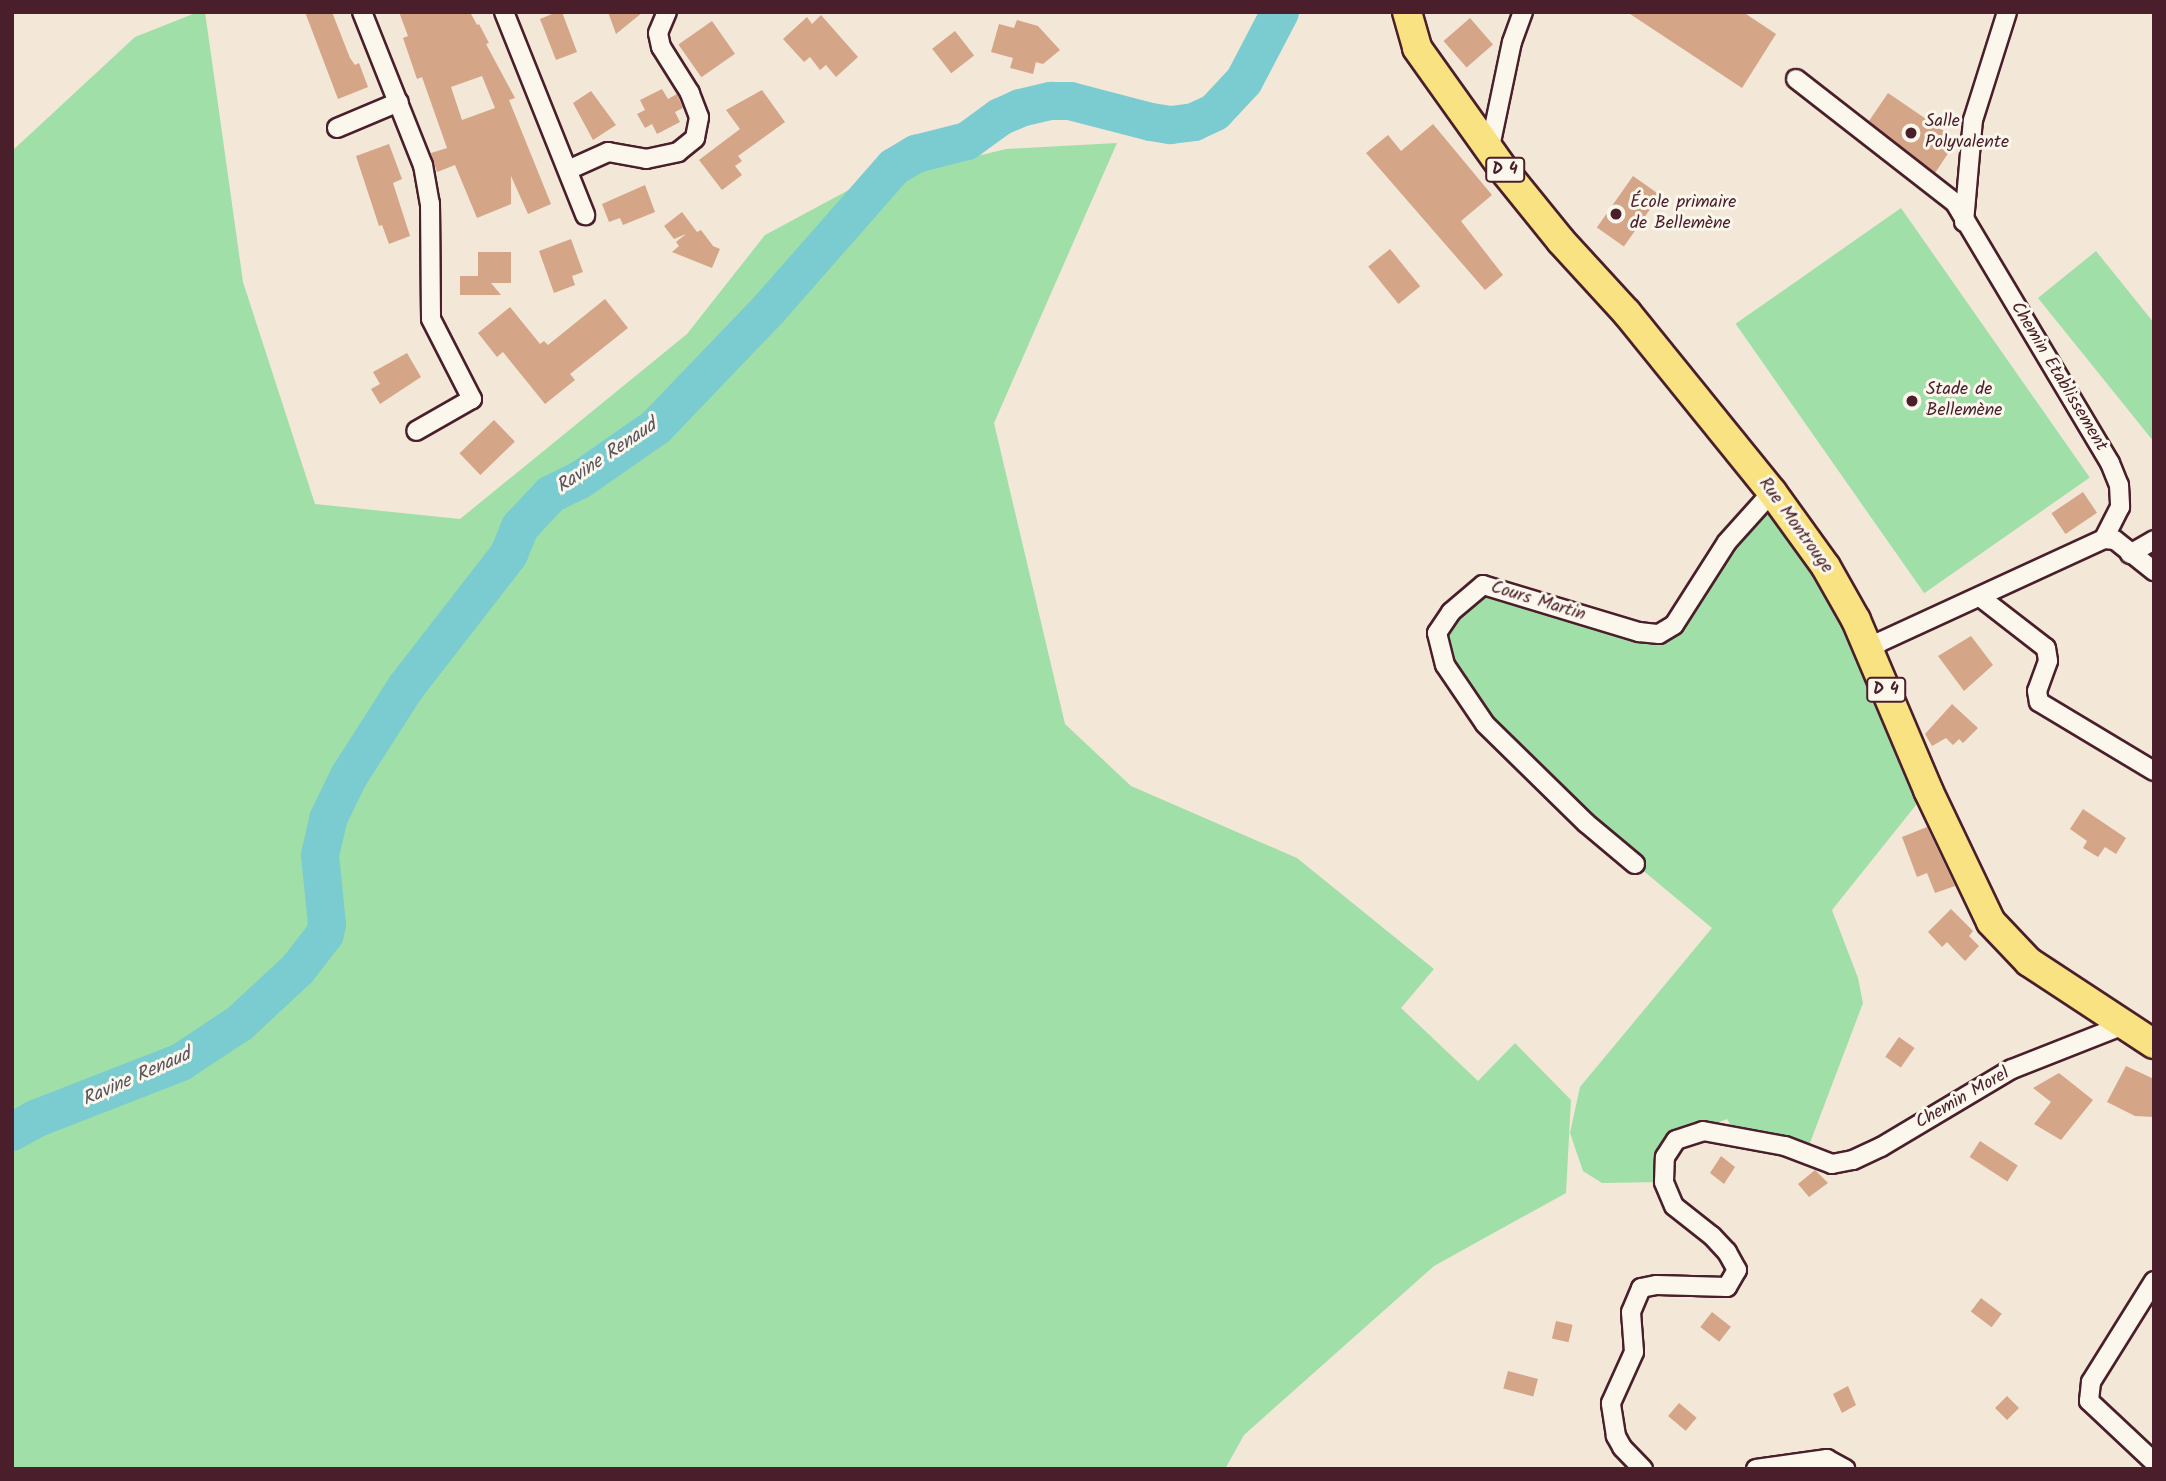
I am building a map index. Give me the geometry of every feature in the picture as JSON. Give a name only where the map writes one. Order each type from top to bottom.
[{"type":"main road","name":"Rue Montrouge","points":[[1407,12],[1417,48],[1506,173],[1561,241],[1627,313],[1772,492],[1826,567],[1856,620],[1928,790],[1991,922],[2029,962],[2121,1026],[2154,1044]]},
{"type":"street","points":[[362,12],[423,164],[430,203],[431,319],[472,399],[416,431]]},
{"type":"street","points":[[504,12],[585,215]]},
{"type":"street","points":[[568,170],[608,152],[646,159],[678,152],[695,138],[699,117],[691,93],[661,47],[659,33],[667,12]]},
{"type":"street","points":[[1490,147],[1512,41],[1523,12]]},
{"type":"street","points":[[1964,222],[1973,120],[2007,12]]},
{"type":"street","name":"Chemin Etablissement","points":[[1796,79],[1955,203],[2110,463],[2119,485],[2120,507],[2104,540]]},
{"type":"street","points":[[337,128],[398,102]]},
{"type":"street","name":"Cours Martin","points":[[1635,864],[1586,823],[1485,724],[1445,665],[1437,633],[1451,612],[1483,585],[1639,632],[1659,634],[1674,625],[1727,542],[1772,492]]},
{"type":"street","points":[[1870,653],[1880,642],[2104,540],[2115,540],[2154,571]]},
{"type":"street","points":[[2130,554],[2154,540]]},
{"type":"street","points":[[1980,597],[2046,648],[2048,661],[2037,691],[2039,702],[2154,771]]},
{"type":"street","name":"Chemin Morel","points":[[1643,1469],[1622,1447],[1613,1426],[1611,1403],[1634,1352],[1631,1311],[1641,1288],[1657,1285],[1727,1287],[1737,1270],[1727,1252],[1712,1236],[1674,1206],[1664,1182],[1665,1157],[1676,1140],[1703,1131],[1785,1146],[1805,1156],[1832,1164],[1853,1160],[1881,1147],[2012,1069],[2121,1026]]},
{"type":"street","points":[[2148,1469],[2154,1462],[2089,1401],[2091,1382],[2154,1282]]},
{"type":"street","points":[[1756,1469],[1783,1463],[1827,1459],[1845,1469]]},
{"type":"green space","points":[[198,12],[205,12],[243,282],[315,504],[460,519],[687,334],[765,235],[858,185],[1006,149],[1117,143],[994,423],[1065,724],[1131,786],[1297,858],[1434,969],[1401,1008],[1478,1081],[1515,1043],[1571,1100],[1566,1193],[1434,1266],[1244,1435],[1225,1469],[12,1469],[12,151],[135,37]]},
{"type":"green space","name":"Stade de Bellemène","points":[[1901,208],[2090,478],[1924,593],[1736,324]]},
{"type":"green space","points":[[2096,251],[2154,323],[2154,442],[2038,298]]},
{"type":"green space","points":[[1772,492],[1826,567],[1928,790],[1832,910],[1858,978],[1863,1003],[1805,1156],[1738,1136],[1727,1119],[1676,1140],[1664,1182],[1602,1183],[1583,1171],[1570,1133],[1580,1087],[1712,928],[1586,823],[1485,724],[1437,633],[1483,585],[1659,634]]},
{"type":"building","points":[[305,12],[332,12],[350,58],[355,65],[359,63],[368,87],[338,99]]},
{"type":"building","points":[[399,12],[470,12],[489,43],[486,44],[515,98],[509,100],[551,204],[528,214],[511,176],[511,204],[477,218],[455,165],[437,172],[431,153],[447,148],[422,77],[417,79],[403,38],[408,36]],"holes":[[[482,76],[495,108],[462,120],[451,87]]]},
{"type":"building","points":[[562,12],[577,52],[556,60],[540,19]]},
{"type":"building","points":[[608,12],[643,12],[616,34]]},
{"type":"building","points":[[1627,12],[1743,12],[1776,34],[1742,88]]},
{"type":"building","points":[[821,15],[858,57],[836,77],[826,65],[820,70],[810,57],[804,62],[783,39],[807,17],[812,24]]},
{"type":"building","points":[[1470,18],[1493,44],[1467,67],[1444,41]]},
{"type":"building","points":[[1017,20],[1038,26],[1060,50],[1043,64],[1036,62],[1033,74],[1010,68],[1013,58],[991,52],[999,24],[1014,28]]},
{"type":"building","points":[[712,21],[735,54],[701,77],[678,45]]},
{"type":"building","points":[[955,31],[974,55],[951,73],[932,49]]},
{"type":"building","points":[[662,89],[668,99],[677,94],[683,108],[675,112],[680,122],[657,134],[652,124],[645,128],[637,114],[645,110],[640,100]]},
{"type":"building","points":[[762,90],[785,122],[738,156],[742,161],[735,166],[742,175],[722,190],[699,160],[740,129],[726,110]]},
{"type":"building","points":[[591,91],[616,125],[593,140],[573,103]]},
{"type":"building","name":"Salle Polyvalente","points":[[1888,93],[1957,140],[1935,173],[1869,121]]},
{"type":"building","points":[[1433,124],[1492,195],[1461,221],[1503,275],[1485,290],[1366,153],[1388,135],[1401,151]]},
{"type":"building","points":[[389,144],[402,179],[393,183],[410,236],[389,244],[382,225],[379,226],[356,156]]},
{"type":"building","points":[[1633,176],[1660,195],[1624,247],[1597,228]]},
{"type":"building","points":[[645,185],[655,212],[623,225],[620,218],[609,222],[602,204]]},
{"type":"building","points":[[682,212],[697,232],[701,230],[713,246],[720,249],[712,268],[672,252],[679,246],[676,242],[686,234],[674,239],[664,226]]},
{"type":"building","points":[[571,239],[583,272],[572,276],[575,285],[554,293],[539,251]]},
{"type":"building","points":[[1390,249],[1420,286],[1398,304],[1368,267]]},
{"type":"building","points":[[478,252],[511,252],[511,283],[491,283],[501,295],[460,295],[460,276],[478,276]]},
{"type":"building","points":[[605,299],[628,328],[570,374],[575,380],[545,404],[503,352],[497,357],[478,333],[510,307],[540,344],[544,341],[548,345]]},
{"type":"building","points":[[407,353],[421,377],[380,404],[371,389],[380,384],[373,372]]},
{"type":"building","points":[[494,420],[515,442],[480,475],[459,453]]},
{"type":"building","points":[[2083,492],[2097,513],[2065,534],[2051,513]]},
{"type":"building","points":[[1971,636],[1993,665],[1964,691],[1938,656]]},
{"type":"building","points":[[1952,704],[1978,728],[1963,743],[1959,739],[1953,745],[1946,738],[1932,746],[1925,734]]},
{"type":"building","points":[[2083,809],[2126,838],[2116,854],[2105,847],[2098,857],[2083,848],[2087,841],[2070,829]]},
{"type":"building","points":[[1927,827],[1955,886],[1935,893],[1927,873],[1917,877],[1902,837]]},
{"type":"building","points":[[1951,909],[1973,931],[1969,936],[1979,946],[1965,961],[1947,942],[1942,947],[1928,932]]},
{"type":"building","points":[[1899,1037],[1915,1048],[1901,1068],[1885,1057]]},
{"type":"building","points":[[2126,1066],[2154,1079],[2154,1117],[2135,1116],[2107,1102]]},
{"type":"building","points":[[2059,1073],[2093,1100],[2061,1140],[2034,1124],[2051,1102],[2033,1088]]},
{"type":"building","points":[[1980,1141],[2018,1166],[2007,1181],[1970,1157]]},
{"type":"building","points":[[1721,1156],[1735,1167],[1724,1184],[1710,1173]]},
{"type":"building","points":[[1815,1170],[1828,1183],[1809,1197],[1798,1184]]},
{"type":"building","points":[[1981,1298],[2002,1314],[1992,1327],[1971,1312]]},
{"type":"building","points":[[1712,1312],[1731,1327],[1719,1342],[1700,1327]]},
{"type":"building","points":[[1556,1321],[1573,1325],[1569,1342],[1552,1339]]},
{"type":"building","points":[[1508,1371],[1538,1379],[1533,1396],[1503,1388]]},
{"type":"building","points":[[1848,1386],[1856,1405],[1842,1413],[1833,1394]]},
{"type":"building","points":[[2007,1396],[2019,1408],[2007,1420],[1995,1408]]},
{"type":"building","points":[[1679,1403],[1697,1418],[1686,1431],[1668,1416]]},
{"type":"waterway","name":"Ravine Renaud","points":[[12,1132],[35,1119],[181,1062],[240,1023],[298,969],[325,934],[327,924],[320,855],[328,819],[349,776],[406,687],[509,554],[520,527],[551,494],[580,480],[656,427],[770,308],[894,167],[916,154],[967,141],[1000,117],[1020,108],[1051,101],[1070,101],[1171,125],[1194,122],[1215,112],[1244,81],[1280,12]]},
{"type":"place","name":"Salle Polyvalente","points":[[1911,133]]},
{"type":"place","name":"École primaire de Bellemène","points":[[1616,214]]},
{"type":"place","name":"Stade de Bellemène","points":[[1912,401]]}]
